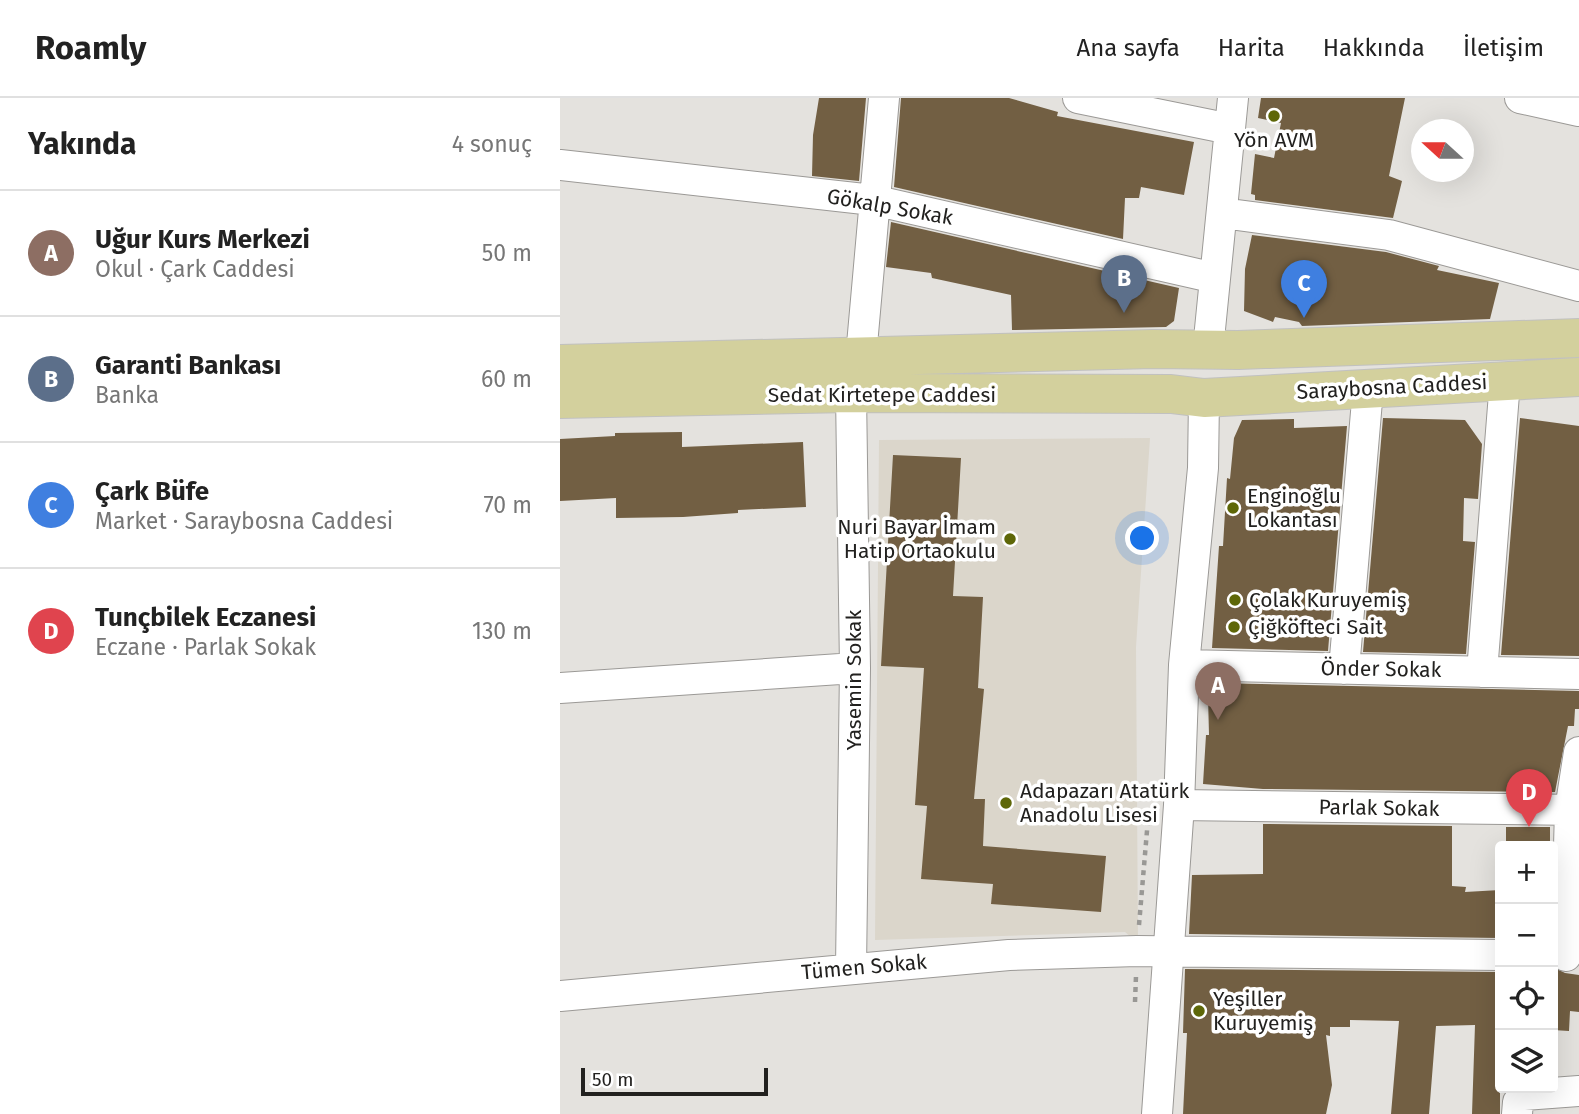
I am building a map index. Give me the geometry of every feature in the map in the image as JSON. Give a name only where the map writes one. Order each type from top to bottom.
[{"type":"main road","name":"Saraybosna Caddesi","points":[[1153,349],[1223,350],[1579,338]]},
{"type":"main road","name":"Sedat Kirtetepe Caddesi","points":[[560,364],[1153,349]]},
{"type":"main road","points":[[1153,349],[1183,367],[1195,379],[1204,398]]},
{"type":"main road","name":"Saraybosna Caddesi","points":[[1204,398],[1579,377]]},
{"type":"main road","name":"Sedat Kirtetepe Caddesi","points":[[560,400],[851,393],[1171,394],[1204,398]]},
{"type":"street","points":[[861,356],[882,202],[884,98]]},
{"type":"street","points":[[1078,98],[1230,129]]},
{"type":"street","points":[[1223,350],[1215,278],[1233,98]]},
{"type":"street","points":[[1520,98],[1579,111]]},
{"type":"street","name":"Gökalp Sokak","points":[[560,165],[882,202],[1215,278]]},
{"type":"street","points":[[1222,213],[1389,235],[1579,285]]},
{"type":"street","points":[[1482,672],[1505,381]]},
{"type":"street","points":[[1344,669],[1368,389]]},
{"type":"street","name":"Yasemin Sokak","points":[[850,968],[855,668],[851,393]]},
{"type":"street","points":[[1157,1114],[1179,805],[1184,665],[1203,468],[1204,398]]},
{"type":"street","name":"Önder Sokak","points":[[1184,665],[1579,674]]},
{"type":"street","points":[[560,688],[855,668]]},
{"type":"street","points":[[1566,956],[1579,752]]},
{"type":"street","name":"Parlak Sokak","points":[[1179,805],[1574,810]]},
{"type":"street","name":"Tümen Sokak","points":[[560,996],[1009,955],[1495,955]]},
{"type":"street","points":[[1517,1114],[1518,1102],[1524,1094],[1579,1091]]},
{"type":"shaded area","points":[[1150,438],[1136,647],[1138,943],[1125,932],[875,940],[879,440]]},
{"type":"building","points":[[819,98],[866,98],[859,181],[812,176],[813,135]]},
{"type":"building","points":[[901,98],[1009,98],[1058,112],[1057,116],[1194,142],[1184,195],[1141,187],[1139,198],[1125,198],[1123,239],[894,187]]},
{"type":"building","points":[[1261,98],[1405,98],[1389,176],[1402,181],[1393,218],[1255,200],[1255,195],[1251,194],[1255,154],[1274,158],[1281,123],[1258,118]]},
{"type":"building","points":[[891,222],[1179,288],[1174,321],[1166,327],[1012,330],[1011,295],[932,278],[931,273],[886,267]]},
{"type":"building","points":[[1252,235],[1386,252],[1439,266],[1437,270],[1499,283],[1490,319],[1302,326],[1299,322],[1275,317],[1273,322],[1244,311],[1245,269]]},
{"type":"building","points":[[1383,418],[1465,420],[1482,444],[1478,499],[1464,498],[1463,541],[1475,542],[1466,654],[1363,652]]},
{"type":"building","points":[[1520,418],[1579,426],[1579,656],[1501,655]]},
{"type":"building","points":[[1294,419],[1294,428],[1347,426],[1328,651],[1212,648],[1219,546],[1223,546],[1227,478],[1230,479],[1234,438],[1242,420]]},
{"type":"building","points":[[682,432],[682,447],[803,442],[806,507],[738,510],[738,513],[683,517],[616,518],[616,498],[560,501],[560,439],[615,436],[615,433]]},
{"type":"building","points":[[893,455],[961,458],[953,596],[983,597],[978,688],[984,689],[974,799],[985,799],[983,846],[1106,856],[1101,912],[991,904],[993,884],[921,879],[927,806],[915,805],[924,668],[881,666]]},
{"type":"building","points":[[1217,683],[1579,691],[1579,709],[1575,709],[1574,726],[1568,726],[1555,792],[1263,789],[1203,784],[1206,735],[1209,735],[1208,696],[1217,696]]},
{"type":"building","points":[[1263,824],[1452,826],[1452,886],[1466,887],[1465,892],[1495,890],[1495,938],[1189,934],[1192,875],[1263,874]]},
{"type":"building","points":[[1506,827],[1550,827],[1550,841],[1506,841]]},
{"type":"building","points":[[1185,969],[1495,972],[1495,1093],[1500,1093],[1500,1114],[1472,1114],[1475,1025],[1436,1026],[1429,1114],[1391,1114],[1399,1021],[1350,1020],[1350,1027],[1330,1027],[1330,1036],[1326,1035],[1332,1085],[1326,1114],[1183,1114],[1187,1033],[1183,1033]]},
{"type":"building","points":[[1558,970],[1579,975],[1579,1012],[1570,1011],[1569,1031],[1558,1030]]},
{"type":"place","name":"Yön AVM","points":[[1274,116]]},
{"type":"place","name":"Garanti Bankası","points":[[1124,313]]},
{"type":"place","name":"Çark Büfe","points":[[1304,318]]},
{"type":"place","name":"Enginoğlu Lokantası","points":[[1233,508]]},
{"type":"place","name":"Nuri Bayar İmam Hatip Ortaokulu","points":[[1010,539]]},
{"type":"place","name":"Çolak Kuruyemiş","points":[[1235,600]]},
{"type":"place","name":"Çiğköfteci Sait","points":[[1234,627]]},
{"type":"place","name":"Uğur Kurs Merkezi","points":[[1218,720]]},
{"type":"place","name":"Adapazarı Atatürk Anadolu Lisesi","points":[[1006,803]]},
{"type":"place","name":"Tunçbilek Eczanesi","points":[[1529,827]]},
{"type":"place","name":"Yeşiller Kuruyemiş","points":[[1199,1011]]}]
